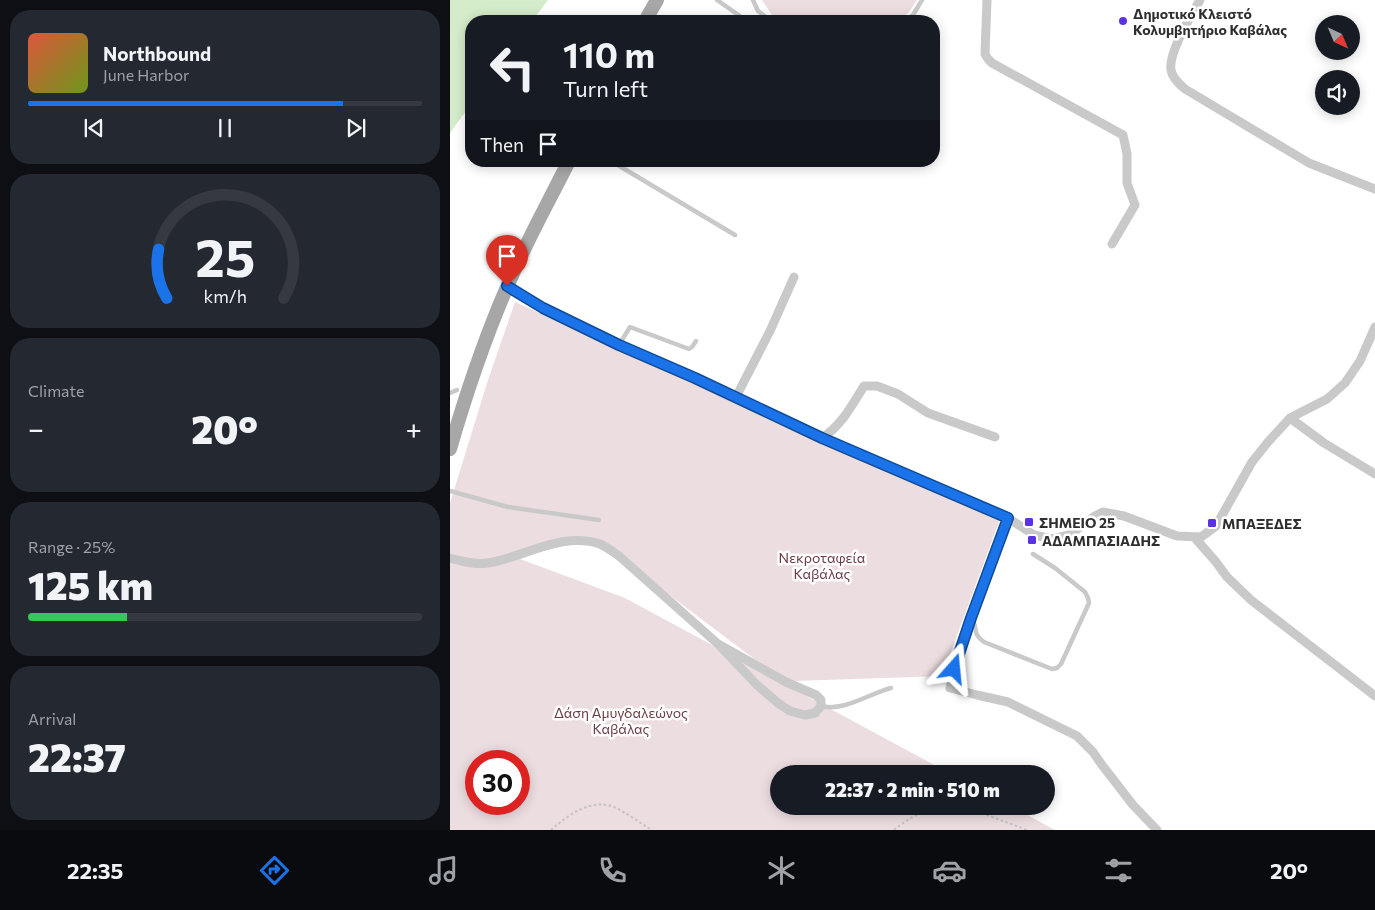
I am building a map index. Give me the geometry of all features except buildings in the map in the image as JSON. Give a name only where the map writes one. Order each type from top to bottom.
[{"type":"main road","points":[[650,15],[657,0]]},
{"type":"main road","points":[[450,449],[470,386],[507,286],[530,236],[566,167]]},
{"type":"street","points":[[988,0],[985,54],[988,59],[992,63],[1123,135],[1127,154],[1127,184],[1135,205],[1112,244]]},
{"type":"street","points":[[1200,0],[1170,58],[1171,71],[1176,80],[1185,89],[1309,163],[1375,188]]},
{"type":"street","points":[[736,397],[770,331],[794,277]]},
{"type":"street","points":[[507,286],[543,308],[619,345],[695,378],[822,438],[1008,518],[1034,535],[1052,539],[1069,535],[1103,512],[1111,512],[1177,536],[1201,537],[1216,526],[1252,462],[1290,418],[1327,399],[1355,370],[1375,327]]},
{"type":"street","points":[[822,438],[832,431],[845,416],[864,386],[876,386],[898,394],[928,413],[995,436]]},
{"type":"street","points":[[1290,418],[1324,443],[1375,474]]},
{"type":"street","points":[[1008,518],[971,618],[954,669],[950,688],[1008,702],[1077,736],[1093,752],[1133,804],[1157,830]]},
{"type":"street","points":[[1195,538],[1227,577],[1251,600],[1375,696]]},
{"type":"street","points":[[450,558],[470,563],[487,563],[568,541],[586,540],[602,545],[619,556],[718,644],[778,704],[790,712],[805,715],[815,713],[821,706],[821,700],[816,695],[786,682],[718,644]]},
{"type":"lane","points":[[717,0],[738,15]]},
{"type":"lane","points":[[753,0],[758,11],[763,15]]},
{"type":"lane","points":[[913,15],[922,0]]},
{"type":"lane","points":[[621,167],[735,235]]},
{"type":"lane","points":[[619,345],[630,328],[689,349],[696,340]]},
{"type":"lane","points":[[450,393],[457,390]]},
{"type":"lane","points":[[450,491],[508,507],[599,520]]},
{"type":"lane","points":[[971,618],[976,627],[978,638],[984,642],[1052,669],[1057,668],[1061,664],[1089,603],[1088,598],[1085,592],[1055,568],[1033,554]]},
{"type":"lane","points":[[821,706],[828,708],[842,707],[891,688]]},
{"type":"path","points":[[551,830],[569,815],[589,806],[599,805],[608,805],[616,808],[652,830]]},
{"type":"path","points":[[894,830],[916,815]]},
{"type":"path","points":[[987,815],[1027,830]]},
{"type":"green space","points":[[762,0],[917,0],[905,15],[772,15]]},
{"type":"green space","points":[[515,302],[1000,519],[942,676],[795,681],[773,673],[611,551],[586,537],[512,556],[625,598],[934,765],[770,765],[770,815],[1028,815],[1055,830],[450,830],[450,503],[488,380]]},
{"type":"shaded area","points":[[450,0],[548,0],[537,15],[465,15],[465,112],[450,133]]},
{"type":"place","name":"Δημοτικό Κλειστό Κολυμβητήριο Καβάλας","points":[[1123,21]]},
{"type":"place","name":"ΣΗΜΕΙΟ 25","points":[[1029,522]]},
{"type":"place","name":"ΜΠΑΞΕΔΕΣ","points":[[1212,523]]},
{"type":"place","name":"ΑΔΑΜΠΑΣΙΑΔΗΣ","points":[[1032,540]]},
{"type":"route","points":[[507,286],[543,308],[619,345],[695,378],[822,438],[1008,518],[954,669]]},
{"type":"park label","name":"Νεκροταφεία Καβάλας","points":[[822,566]]},
{"type":"park label","name":"Δάση Αμυγδαλεώνος Καβάλας","points":[[621,720]]}]
